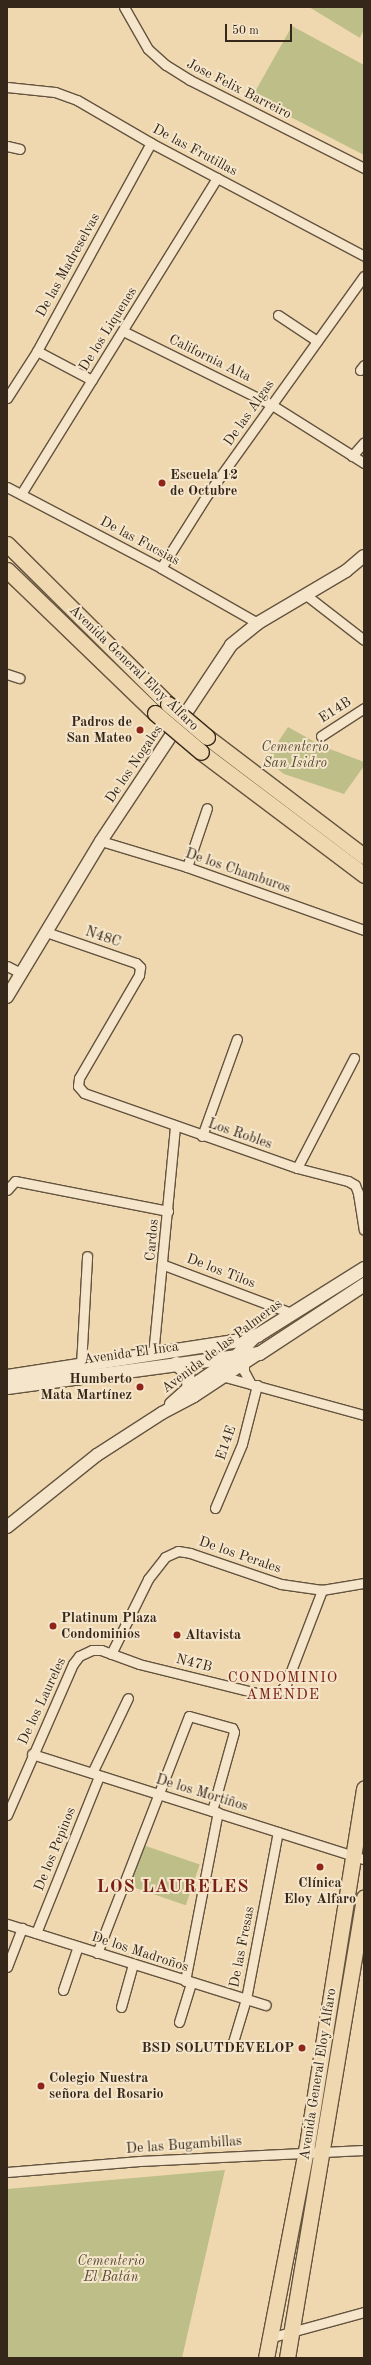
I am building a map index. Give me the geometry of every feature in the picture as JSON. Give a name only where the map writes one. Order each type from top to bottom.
[{"type":"main road","name":"Avenida General Eloy Alfaro","points":[[7,544],[168,704],[207,737],[364,856]]},
{"type":"main road","name":"Avenida General Eloy Alfaro","points":[[7,570],[155,713],[201,752],[364,875]]},
{"type":"main road","name":"Avenida de las Palmeras","points":[[257,1335],[291,1312],[364,1268]]},
{"type":"main road","name":"Avenida de las Palmeras","points":[[259,1353],[364,1284]]},
{"type":"main road","name":"Avenida El Inca","points":[[7,1376],[217,1345],[257,1335]]},
{"type":"main road","name":"Avenida El Inca","points":[[7,1387],[176,1363],[240,1359],[259,1353]]},
{"type":"main road","points":[[176,1363],[187,1374],[188,1388]]},
{"type":"main road","name":"Avenida General Eloy Alfaro","points":[[266,2358],[306,2151],[358,1858],[364,1789]]},
{"type":"main road","name":"Avenida General Eloy Alfaro","points":[[287,2358],[364,1897]]},
{"type":"street","name":"Jose Felix Barreiro","points":[[124,7],[148,49],[166,65],[190,80],[364,168]]},
{"type":"street","name":"De las Frutillas","points":[[7,87],[65,94],[152,143],[364,256]]},
{"type":"street","name":"De las Madreselvas","points":[[7,398],[37,351],[152,143]]},
{"type":"street","points":[[7,146],[20,149]]},
{"type":"street","name":"De los Liquenes","points":[[21,494],[217,178]]},
{"type":"street","name":"De las Algas","points":[[161,568],[207,495],[364,276]]},
{"type":"street","points":[[278,315],[317,341]]},
{"type":"street","name":"California Alta","points":[[123,331],[272,404],[364,463]]},
{"type":"street","points":[[37,351],[92,380]]},
{"type":"street","points":[[352,456],[364,442]]},
{"type":"street","name":"De las Fucsias","points":[[7,487],[161,568],[258,623]]},
{"type":"street","name":"De los Nogales","points":[[7,997],[101,841],[231,645],[258,623],[346,571],[364,556]]},
{"type":"street","points":[[306,595],[364,640]]},
{"type":"street","points":[[7,674],[19,678]]},
{"type":"street","name":"E14B","points":[[321,736],[364,708]]},
{"type":"street","points":[[187,867],[207,808]]},
{"type":"street","name":"De los Chamburos","points":[[101,841],[187,867],[364,930]]},
{"type":"street","name":"N48C","points":[[46,932],[136,963],[140,967],[139,975],[80,1078],[78,1086]]},
{"type":"street","points":[[7,966],[22,973]]},
{"type":"street","points":[[202,1136],[238,1039]]},
{"type":"street","points":[[297,1168],[354,1058]]},
{"type":"street","name":"Los Robles","points":[[78,1086],[84,1093],[174,1126],[354,1186],[364,1230]]},
{"type":"street","name":"Cardos","points":[[153,1355],[164,1265],[174,1126]]},
{"type":"street","points":[[7,1190],[15,1182],[168,1211]]},
{"type":"street","points":[[80,1365],[87,1256]]},
{"type":"street","name":"De los Tilos","points":[[164,1265],[291,1312]]},
{"type":"street","name":"Avenida de las Palmeras","points":[[7,1527],[98,1455],[162,1413],[225,1377],[257,1335]]},
{"type":"street","points":[[240,1359],[244,1371],[254,1385]]},
{"type":"street","name":"Avenida de las Palmeras","points":[[162,1413],[188,1388],[240,1359]]},
{"type":"street","points":[[225,1377],[364,1415]]},
{"type":"street","name":"E14E","points":[[215,1508],[242,1444],[254,1385]]},
{"type":"street","name":"De los Perales","points":[[111,1654],[148,1579],[165,1557],[178,1551],[190,1553],[274,1583],[322,1590],[364,1583]]},
{"type":"street","name":"N47B","points":[[111,1654],[139,1664],[261,1694],[278,1694],[286,1684],[322,1590]]},
{"type":"street","name":"De los Laureles","points":[[7,1815],[32,1754],[75,1661],[92,1650],[111,1654]]},
{"type":"street","name":"De los Pepinos","points":[[36,1933],[96,1774],[128,1698]]},
{"type":"street","points":[[97,1953],[189,1716],[194,1715],[232,1728],[235,1735],[215,1812],[188,1982],[179,2022]]},
{"type":"street","name":"De los Mortiños","points":[[32,1754],[358,1858]]},
{"type":"street","name":"De las Fresas","points":[[232,2042],[246,1999],[278,1832]]},
{"type":"street","name":"De los Madroños","points":[[7,1924],[188,1982],[266,2005]]},
{"type":"street","points":[[7,1967],[22,1928]]},
{"type":"street","points":[[63,1990],[78,1946]]},
{"type":"street","points":[[120,2007],[133,1964]]},
{"type":"street","name":"De las Bugambillas","points":[[7,2172],[306,2151],[364,2150]]},
{"type":"street","points":[[269,2338],[364,2312]]},
{"type":"green space","points":[[309,7],[364,7],[364,29],[360,38]]},
{"type":"green space","points":[[292,26],[364,65],[364,155],[252,97]]},
{"type":"green space","name":"Cementerio San Isidro","points":[[288,727],[322,746],[364,762],[364,766],[344,794],[284,774],[266,760]]},
{"type":"green space","points":[[143,1845],[200,1865],[186,1905],[129,1886]]},
{"type":"green space","name":"Cementerio El Batán","points":[[225,2170],[182,2358],[7,2358],[7,2189]]},
{"type":"place","name":"Escuela 12 de Octubre","points":[[162,483]]},
{"type":"place","name":"Padros de San Mateo","points":[[140,730]]},
{"type":"place","name":"Humberto Mata Martínez","points":[[140,1387]]},
{"type":"place","name":"Platinum Plaza Condominios","points":[[53,1626]]},
{"type":"place","name":"Altavista","points":[[177,1635]]},
{"type":"place","name":"Clínica Eloy Alfaro","points":[[320,1867]]},
{"type":"place","name":"BSD SOLUTDEVELOP","points":[[302,2048]]},
{"type":"place","name":"Colegio Nuestra señora del Rosario","points":[[41,2086]]},
{"type":"district","name":"CONDOMINIO AMENDE","points":[[283,1686]]},
{"type":"district","name":"LOS LAURELES","points":[[173,1887]]}]
